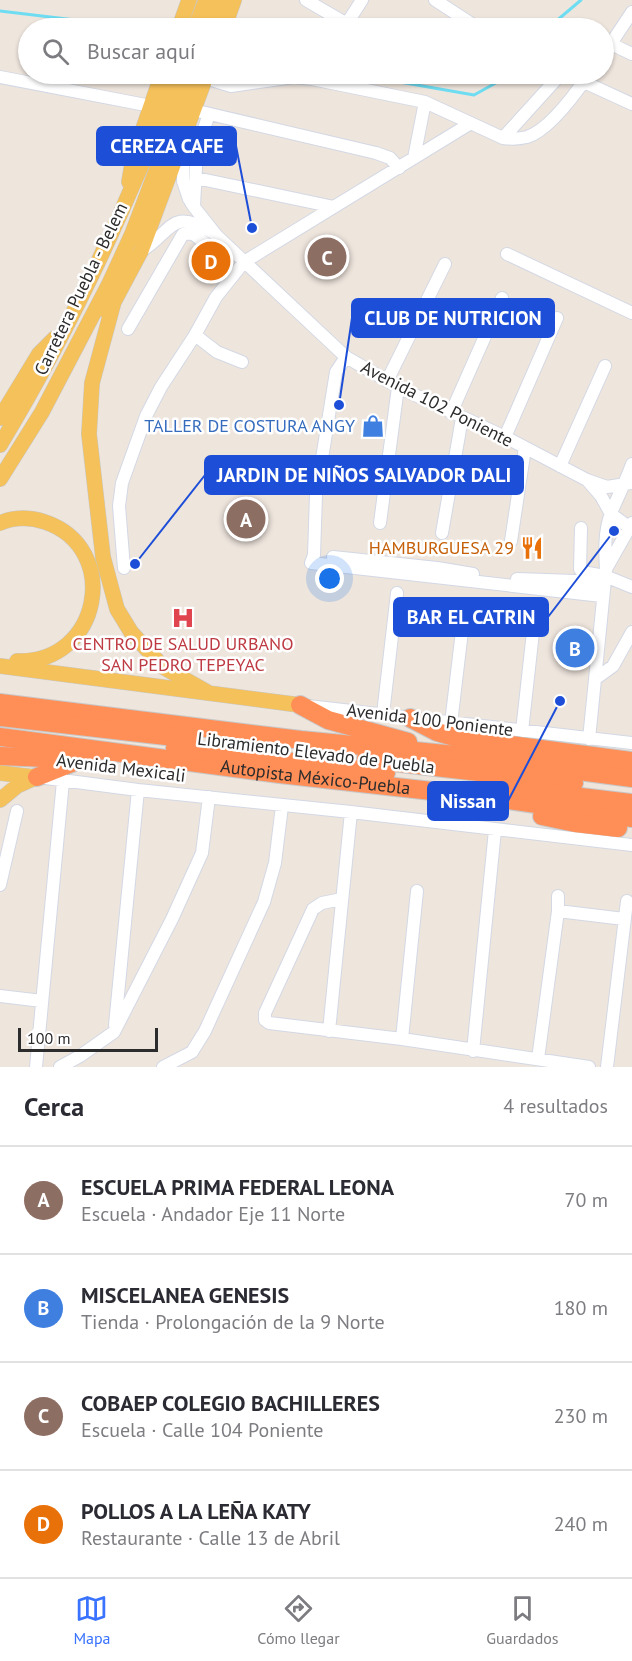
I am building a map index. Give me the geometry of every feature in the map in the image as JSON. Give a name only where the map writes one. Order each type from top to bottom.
[{"type":"highway","name":"Autopista México-Puebla","points":[[0,703],[301,740],[456,755],[632,778]]},
{"type":"highway","points":[[300,705],[328,720],[456,755]]},
{"type":"highway","name":"Libramiento Elevado de Puebla","points":[[0,717],[632,790]]},
{"type":"highway","points":[[410,718],[437,732],[469,740],[632,760]]},
{"type":"highway","name":"Libramiento Elevado de Puebla","points":[[0,728],[632,803]]},
{"type":"highway","name":"Autopista México-Puebla","points":[[0,737],[632,818]]},
{"type":"highway","points":[[0,756],[82,759],[262,776],[280,774]]},
{"type":"highway","points":[[37,777],[61,775],[82,759]]},
{"type":"highway","points":[[338,781],[574,823],[632,830]]},
{"type":"main road","points":[[182,18],[189,0]]},
{"type":"main road","points":[[199,18],[206,0]]},
{"type":"main road","points":[[214,18],[221,0]]},
{"type":"main road","points":[[228,18],[234,0]]},
{"type":"main road","points":[[125,204],[133,158],[159,84]]},
{"type":"main road","name":"Carretera Puebla - Belem","points":[[0,445],[37,383],[101,259],[174,84]]},
{"type":"main road","name":"Carretera Puebla - Belem","points":[[0,479],[42,412],[109,284],[197,84]]},
{"type":"main road","points":[[63,369],[83,349],[113,305],[141,252],[193,110],[199,84]]},
{"type":"main road","points":[[113,305],[92,382],[89,418],[103,556],[108,583],[117,609],[131,632],[147,651],[163,667],[209,693]]},
{"type":"main road","points":[[0,418],[39,354],[66,328]]},
{"type":"main road","points":[[0,524],[20,518],[35,519],[64,531],[76,542],[84,555],[91,577],[93,594],[85,625],[64,648],[38,660],[0,661]]},
{"type":"main road","points":[[0,666],[300,705]]},
{"type":"main road","name":"Avenida Mexicali","points":[[0,773],[37,777]]},
{"type":"main road","points":[[0,800],[17,786],[37,777]]},
{"type":"street","points":[[306,0],[334,18]]},
{"type":"street","points":[[351,18],[362,0]]},
{"type":"street","points":[[435,0],[463,18]]},
{"type":"street","points":[[614,39],[632,12]]},
{"type":"street","points":[[614,50],[632,54]]},
{"type":"street","points":[[0,76],[18,80]]},
{"type":"street","points":[[40,84],[151,106]]},
{"type":"street","points":[[226,84],[231,86],[245,84]]},
{"type":"street","points":[[348,84],[425,102],[503,138],[528,137],[545,127],[580,84]]},
{"type":"street","points":[[503,138],[552,84]]},
{"type":"street","points":[[598,84],[632,104]]},
{"type":"street","points":[[414,158],[425,102]]},
{"type":"street","points":[[193,110],[376,153],[390,158],[399,168]]},
{"type":"street","points":[[194,207],[197,149],[209,114]]},
{"type":"street","points":[[124,568],[119,506],[122,483],[146,416],[161,387],[224,285],[244,262],[471,123]]},
{"type":"street","name":"Avenida 102 Poniente","points":[[184,135],[183,181],[194,207],[217,236],[346,357],[392,384],[505,437],[587,480],[608,487],[628,484]]},
{"type":"street","points":[[196,178],[334,207]]},
{"type":"street","name":"Avenida 102 Poniente","points":[[141,252],[165,230],[179,222],[193,223],[217,236]]},
{"type":"street","points":[[128,328],[183,234],[192,233],[210,246],[225,250],[231,249]]},
{"type":"street","points":[[507,254],[632,313]]},
{"type":"street","points":[[380,523],[392,384],[445,264]]},
{"type":"street","points":[[442,533],[457,416],[502,298]]},
{"type":"street","points":[[505,437],[557,318]]},
{"type":"street","points":[[195,335],[217,352],[242,362]]},
{"type":"street","points":[[346,357],[336,372],[318,483],[314,555],[311,563],[604,582],[632,587]]},
{"type":"street","points":[[560,466],[605,366]]},
{"type":"street","points":[[511,541],[525,448]]},
{"type":"street","points":[[589,739],[604,582],[605,543],[611,514],[628,484],[632,464]]},
{"type":"street","points":[[587,480],[606,503],[611,514],[631,526],[604,582]]},
{"type":"street","points":[[581,528],[580,569],[604,582]]},
{"type":"street","points":[[383,714],[397,593]]},
{"type":"street","points":[[451,723],[465,606]]},
{"type":"street","points":[[522,731],[534,623]]},
{"type":"street","points":[[596,679],[613,666],[632,632]]},
{"type":"street","name":"Avenida 100 Poniente","points":[[300,705],[632,743]]},
{"type":"street","points":[[36,1067],[61,775]]},
{"type":"street","name":"Avenida Mexicali","points":[[61,775],[138,790],[632,844]]},
{"type":"street","points":[[114,1032],[138,790]]},
{"type":"street","points":[[60,1067],[114,1032],[172,919],[202,853],[208,797]]},
{"type":"street","points":[[163,1067],[192,1052],[210,1020],[264,902],[275,863],[282,806]]},
{"type":"street","points":[[0,885],[17,811]]},
{"type":"street","points":[[329,1031],[351,812]]},
{"type":"street","points":[[473,1051],[495,830]]},
{"type":"street","points":[[402,1039],[417,891]]},
{"type":"street","points":[[538,1059],[558,911],[558,896]]},
{"type":"street","points":[[342,899],[322,903],[314,909],[265,1013],[265,1020],[269,1023],[402,1039],[589,1067]]},
{"type":"street","points":[[607,1067],[627,902]]},
{"type":"street","points":[[558,911],[624,919]]},
{"type":"street","points":[[0,996],[42,1001]]},
{"type":"waterway","points":[[560,18],[581,0]]},
{"type":"waterway","points":[[0,11],[58,18]]},
{"type":"waterway","points":[[411,84],[474,95],[494,84]]},
{"type":"place","name":"CEREZA CAFE","points":[[252,228]]},
{"type":"place","name":"COBAEP COLEGIO BACHILLERES","points":[[327,257]]},
{"type":"place","name":"POLLOS A LA LEÑA KATY","points":[[211,261]]},
{"type":"place","name":"CLUB DE NUTRICION","points":[[339,405]]},
{"type":"place","name":"TALLER DE COSTURA ANGY","points":[[373,426]]},
{"type":"place","name":"ESCUELA PRIMA FEDERAL LEONA","points":[[246,519]]},
{"type":"place","name":"BAR EL CATRIN","points":[[614,531]]},
{"type":"place","name":"HAMBURGUESA 29","points":[[532,548]]},
{"type":"place","name":"JARDIN DE NIÑOS SALVADOR DALI","points":[[135,564]]},
{"type":"place","name":"CENTRO DE SALUD URBANO SAN PEDRO TEPEYAC","points":[[183,618]]},
{"type":"place","name":"MISCELANEA GENESIS","points":[[575,648]]},
{"type":"place","name":"Nissan","points":[[560,701]]}]
